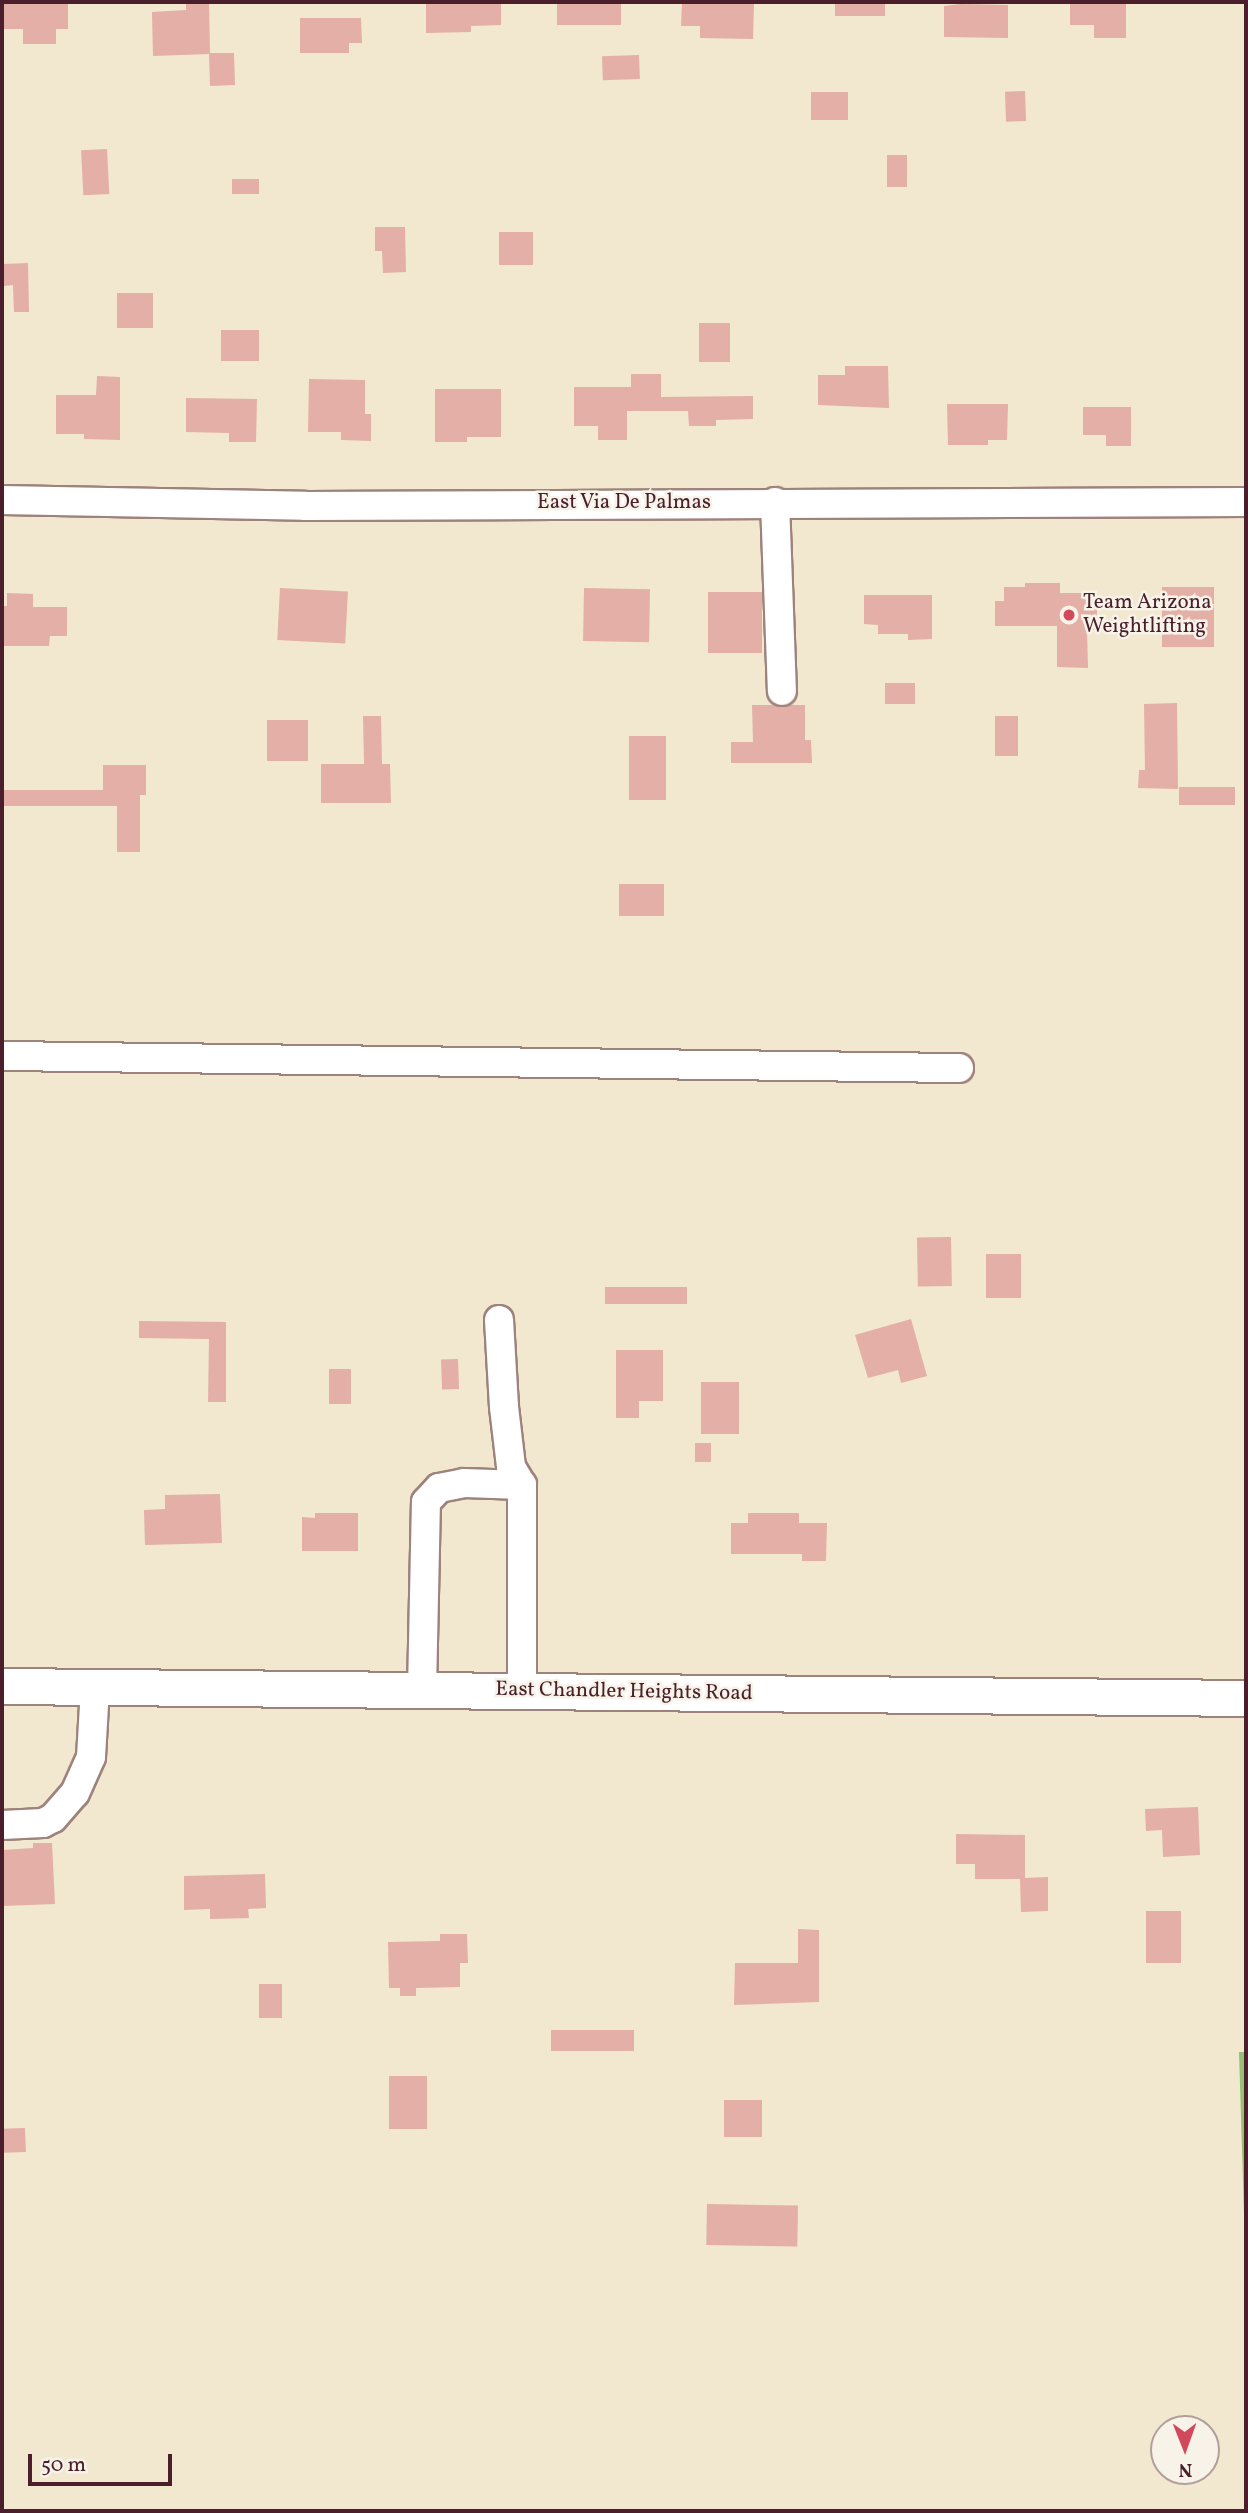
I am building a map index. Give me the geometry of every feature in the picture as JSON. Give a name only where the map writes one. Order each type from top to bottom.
[{"type":"main road","name":"East Chandler Heights Road","points":[[2,1686],[1246,1698]]},
{"type":"street","name":"East Via De Palmas","points":[[2,500],[305,506],[1246,502]]},
{"type":"street","points":[[775,502],[782,691]]},
{"type":"street","points":[[2,1056],[959,1068]]},
{"type":"street","points":[[499,1320],[511,1468],[522,1485],[522,1692]]},
{"type":"street","points":[[422,1691],[425,1502],[439,1488],[464,1483],[522,1485]]},
{"type":"street","points":[[2,1825],[43,1823],[58,1813],[75,1793],[91,1757],[95,1687]]},
{"type":"green space","points":[[1239,2052],[1246,2052],[1246,2279]]},
{"type":"building","points":[[4,2],[68,4],[68,29],[56,29],[56,44],[23,44],[23,29],[4,29]]},
{"type":"building","points":[[186,2],[209,2],[210,53],[234,53],[235,85],[210,86],[209,54],[153,56],[152,12],[186,10]]},
{"type":"building","points":[[426,2],[501,2],[501,25],[471,26],[471,32],[426,33]]},
{"type":"building","points":[[557,2],[621,2],[621,25],[557,25]]},
{"type":"building","points":[[682,2],[754,2],[753,39],[700,38],[700,26],[681,26]]},
{"type":"building","points":[[835,2],[885,2],[885,16],[835,16]]},
{"type":"building","points":[[1070,2],[1126,2],[1126,38],[1094,38],[1094,25],[1070,25]]},
{"type":"building","points":[[1008,5],[1008,38],[944,37],[944,6]]},
{"type":"building","points":[[300,18],[361,18],[362,43],[349,43],[349,53],[300,53]]},
{"type":"building","points":[[639,55],[640,79],[603,80],[602,56]]},
{"type":"building","points":[[1025,91],[1026,121],[1006,122],[1005,92]]},
{"type":"building","points":[[811,92],[848,92],[848,120],[811,120]]},
{"type":"building","points":[[107,149],[109,194],[83,195],[81,150]]},
{"type":"building","points":[[887,155],[907,155],[907,187],[887,187]]},
{"type":"building","points":[[232,179],[259,179],[259,194],[232,194]]},
{"type":"building","points":[[375,227],[405,227],[406,272],[383,273],[382,251],[375,251]]},
{"type":"building","points":[[499,232],[533,232],[533,265],[499,265]]},
{"type":"building","points":[[28,263],[29,312],[14,312],[13,285],[4,286],[4,264]]},
{"type":"building","points":[[117,293],[153,293],[153,328],[117,328]]},
{"type":"building","points":[[699,323],[730,323],[730,362],[699,362]]},
{"type":"building","points":[[221,330],[259,330],[259,361],[221,361]]},
{"type":"building","points":[[845,366],[888,366],[889,408],[818,405],[818,375],[845,375]]},
{"type":"building","points":[[631,374],[661,374],[661,397],[753,396],[753,419],[716,420],[716,426],[689,426],[688,411],[627,411],[627,440],[598,440],[598,426],[574,426],[574,387],[631,387]]},
{"type":"building","points":[[97,376],[120,377],[120,440],[84,439],[84,434],[56,434],[56,395],[96,395]]},
{"type":"building","points":[[309,379],[365,380],[365,414],[371,414],[371,441],[341,440],[341,432],[308,432]]},
{"type":"building","points":[[435,389],[501,389],[501,437],[467,437],[467,442],[435,442]]},
{"type":"building","points":[[186,398],[257,399],[256,442],[229,442],[229,433],[186,432]]},
{"type":"building","points":[[947,404],[1008,404],[1007,440],[988,440],[988,445],[948,445]]},
{"type":"building","points":[[1083,407],[1131,407],[1131,446],[1106,446],[1106,435],[1083,435]]},
{"type":"building","points":[[1025,583],[1060,583],[1060,593],[1097,593],[1097,630],[1087,630],[1088,668],[1057,667],[1057,626],[995,626],[995,601],[1004,601],[1004,587],[1025,587]]},
{"type":"building","points":[[1162,587],[1214,587],[1214,647],[1162,647]]},
{"type":"building","points":[[280,588],[348,592],[345,643],[277,640]]},
{"type":"building","points":[[584,588],[650,589],[649,642],[583,641]]},
{"type":"building","points":[[708,592],[762,592],[762,653],[708,653]]},
{"type":"building","points":[[7,593],[33,594],[33,607],[67,607],[67,636],[50,636],[49,646],[2,646],[2,606],[7,606]]},
{"type":"building","points":[[864,595],[932,595],[932,639],[908,640],[908,634],[878,634],[878,625],[864,624]]},
{"type":"building","points":[[885,683],[915,683],[915,704],[885,704]]},
{"type":"building","points":[[1177,703],[1178,789],[1138,788],[1139,770],[1145,770],[1144,704]]},
{"type":"building","points":[[752,705],[805,705],[805,740],[811,740],[812,763],[731,763],[731,742],[753,742]]},
{"type":"building","points":[[363,716],[381,716],[382,764],[390,764],[391,803],[321,803],[321,764],[364,764]]},
{"type":"building","points":[[995,716],[1018,716],[1018,756],[995,756]]},
{"type":"building","points":[[267,720],[308,720],[308,761],[267,761]]},
{"type":"building","points":[[629,736],[666,736],[666,800],[629,800]]},
{"type":"building","points":[[103,765],[146,765],[146,795],[140,795],[140,852],[117,852],[117,806],[2,806],[2,790],[103,790]]},
{"type":"building","points":[[1179,787],[1235,787],[1235,805],[1179,805]]},
{"type":"building","points":[[619,884],[664,884],[664,916],[619,916]]},
{"type":"building","points":[[951,1237],[952,1286],[918,1287],[917,1238]]},
{"type":"building","points":[[986,1254],[1021,1254],[1021,1298],[986,1298]]},
{"type":"building","points":[[605,1287],[687,1287],[687,1304],[605,1304]]},
{"type":"building","points":[[911,1319],[927,1376],[901,1383],[898,1370],[868,1378],[855,1335]]},
{"type":"building","points":[[139,1321],[226,1322],[226,1402],[208,1402],[209,1339],[139,1338]]},
{"type":"building","points":[[616,1350],[663,1350],[663,1401],[639,1401],[639,1418],[616,1418]]},
{"type":"building","points":[[458,1359],[459,1389],[442,1390],[441,1360]]},
{"type":"building","points":[[329,1369],[351,1369],[351,1404],[329,1404]]},
{"type":"building","points":[[701,1382],[739,1382],[739,1434],[701,1434]]},
{"type":"building","points":[[695,1443],[711,1443],[711,1462],[695,1462]]},
{"type":"building","points":[[220,1494],[222,1543],[145,1545],[144,1510],[165,1509],[165,1495]]},
{"type":"building","points":[[315,1513],[358,1513],[358,1551],[302,1551],[302,1517],[315,1518]]},
{"type":"building","points":[[748,1513],[799,1513],[799,1523],[827,1523],[826,1561],[802,1561],[802,1554],[731,1554],[731,1523],[748,1523]]},
{"type":"building","points":[[1198,1807],[1200,1855],[1163,1857],[1162,1830],[1146,1831],[1145,1809]]},
{"type":"building","points":[[956,1834],[1025,1835],[1025,1878],[1048,1877],[1048,1911],[1021,1912],[1020,1879],[975,1879],[975,1864],[956,1864]]},
{"type":"building","points":[[33,1843],[52,1843],[55,1904],[2,1906],[2,1850],[33,1848]]},
{"type":"building","points":[[265,1874],[266,1908],[248,1909],[249,1918],[210,1919],[210,1909],[184,1910],[184,1876]]},
{"type":"building","points":[[1146,1911],[1181,1911],[1181,1963],[1146,1963]]},
{"type":"building","points":[[798,1929],[819,1930],[819,2002],[734,2005],[735,1963],[798,1963]]},
{"type":"building","points":[[440,1934],[467,1934],[468,1963],[460,1963],[460,1987],[416,1988],[416,1996],[400,1996],[400,1988],[389,1988],[388,1942],[440,1941]]},
{"type":"building","points":[[259,1984],[282,1984],[282,2018],[259,2018]]},
{"type":"building","points":[[551,2030],[634,2030],[634,2051],[551,2051]]},
{"type":"building","points":[[389,2076],[427,2076],[427,2129],[389,2129]]},
{"type":"building","points":[[724,2100],[762,2100],[762,2137],[724,2137]]},
{"type":"building","points":[[25,2128],[26,2152],[3,2153],[2,2129]]},
{"type":"building","points":[[707,2204],[798,2206],[797,2247],[706,2245]]},
{"type":"place","name":"Team Arizona Weightlifting","points":[[1069,615]]}]
